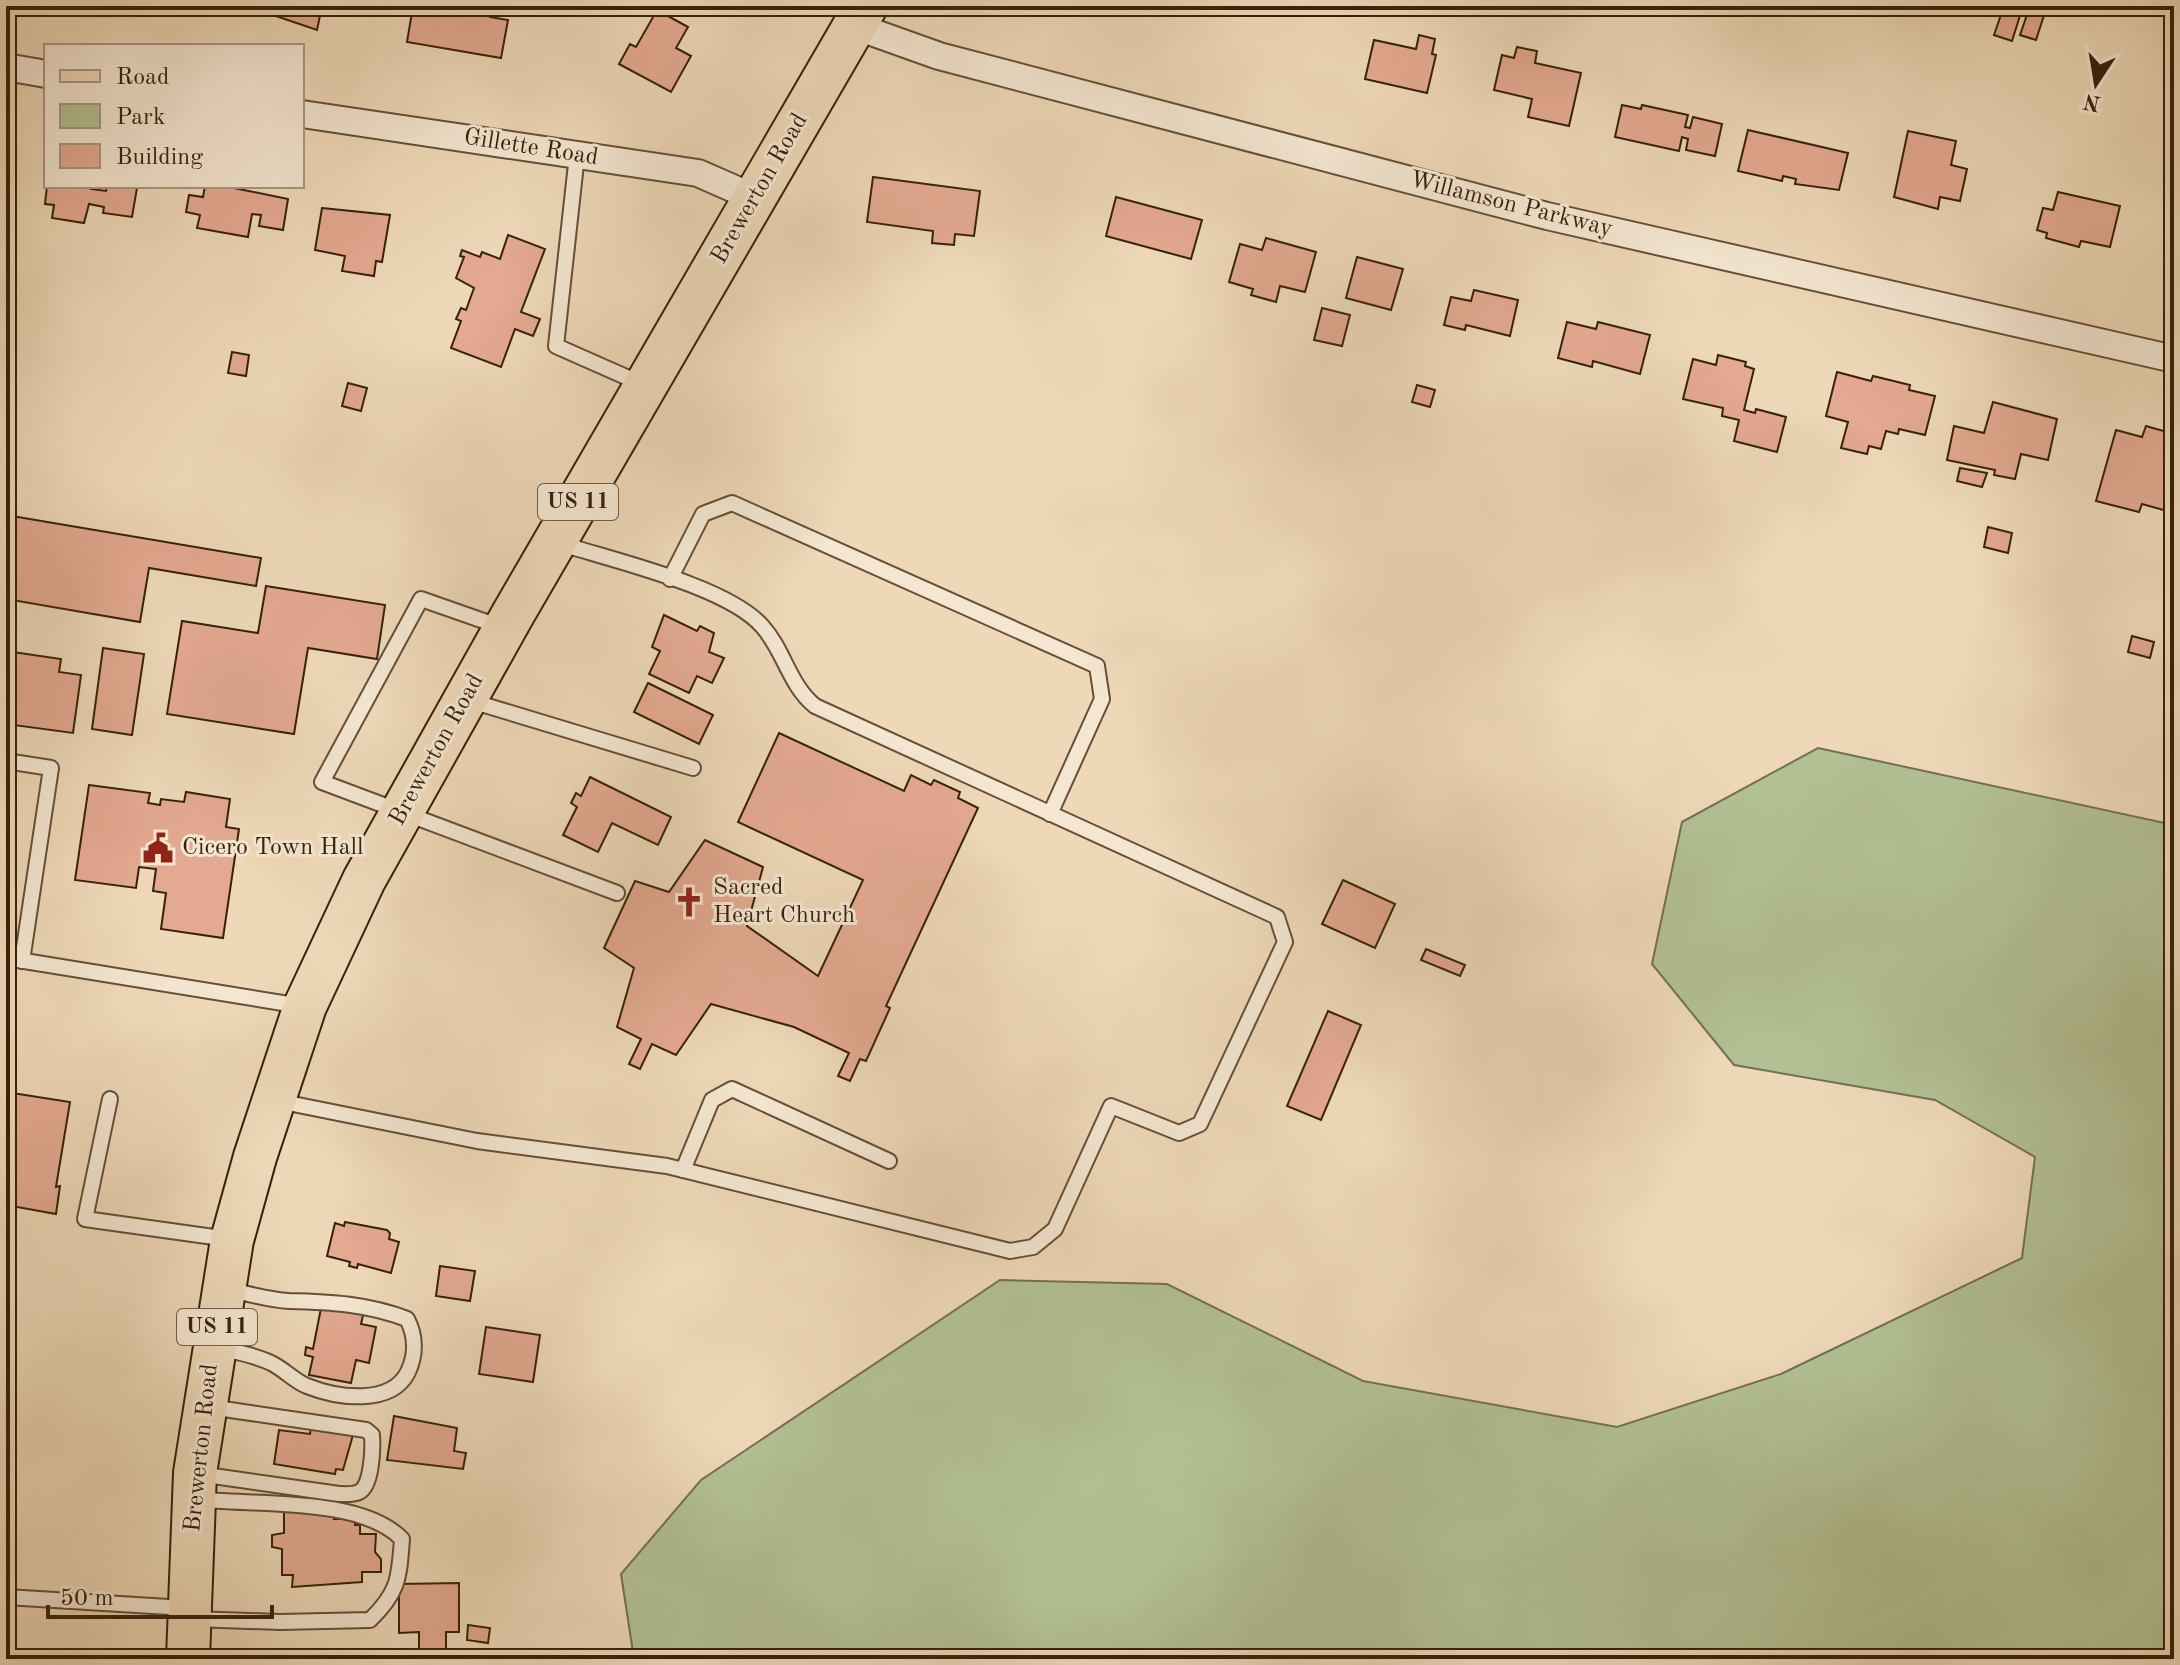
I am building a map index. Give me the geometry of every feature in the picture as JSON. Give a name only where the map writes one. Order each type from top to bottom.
[{"type":"main road","name":"Brewerton Road","points":[[189,1629],[194,1486],[203,1406],[232,1240],[305,1006],[364,880],[465,699],[861,16]]},
{"type":"street","name":"Willamson Parkway","points":[[861,16],[939,56],[1547,216],[2174,359]]},
{"type":"street","points":[[6,67],[44,74]]},
{"type":"street","name":"Gillette Road","points":[[304,114],[698,173],[755,198]]},
{"type":"lane","points":[[577,155],[556,346],[646,386]]},
{"type":"lane","points":[[670,579],[703,514],[732,503],[1097,666],[1102,699],[1050,814]]},
{"type":"lane","points":[[274,1100],[477,1141],[683,1170],[1010,1251],[1033,1247],[1055,1229],[1111,1106],[1179,1133],[1200,1124],[1285,942],[1277,917],[815,706],[800,693],[762,626],[735,606],[670,579],[555,542]]},
{"type":"lane","points":[[505,629],[421,599],[322,782],[617,893]]},
{"type":"lane","points":[[465,699],[693,768]]},
{"type":"lane","points":[[6,761],[51,768],[22,961]]},
{"type":"lane","points":[[6,958],[305,1006]]},
{"type":"lane","points":[[683,1170],[712,1100],[732,1089],[889,1161]]},
{"type":"lane","points":[[110,1099],[85,1219],[232,1240]]},
{"type":"lane","points":[[213,1346],[271,1363],[307,1386],[371,1397],[391,1392],[404,1381],[412,1363],[414,1333],[407,1319],[357,1305],[319,1299],[286,1301],[224,1289]]},
{"type":"lane","points":[[194,1486],[358,1493],[365,1486],[372,1447],[372,1435],[366,1430],[203,1406]]},
{"type":"lane","points":[[6,1597],[189,1629],[280,1622],[370,1620],[388,1602],[398,1583],[402,1539],[391,1527],[330,1506],[250,1505],[194,1486]]},
{"type":"green space","points":[[1818,748],[2174,825],[2174,1659],[634,1659],[621,1574],[701,1480],[1000,1280],[1167,1284],[1363,1381],[1617,1427],[1781,1374],[2022,1258],[2035,1157],[1935,1100],[1734,1065],[1652,964],[1682,822]]},
{"type":"building","points":[[271,6],[322,6],[317,30],[270,14]]},
{"type":"building","points":[[413,6],[492,6],[490,17],[508,20],[501,58],[407,42]]},
{"type":"building","points":[[2004,6],[2023,6],[2012,41],[1994,35]]},
{"type":"building","points":[[2030,6],[2046,9],[2036,40],[2020,35]]},
{"type":"building","points":[[657,10],[688,27],[676,48],[691,56],[671,92],[619,64],[630,44],[636,47]]},
{"type":"building","points":[[1419,35],[1435,39],[1432,54],[1436,55],[1427,93],[1365,79],[1374,40],[1416,49]]},
{"type":"building","points":[[1517,47],[1537,51],[1535,63],[1581,73],[1569,126],[1528,117],[1532,99],[1494,90],[1502,55],[1514,58]]},
{"type":"building","points":[[1622,105],[1641,109],[1642,105],[1688,115],[1685,127],[1690,128],[1693,117],[1722,124],[1715,156],[1686,150],[1688,139],[1682,137],[1679,151],[1615,137]]},
{"type":"building","points":[[1748,130],[1848,153],[1839,190],[1795,184],[1796,179],[1783,176],[1782,181],[1738,171]]},
{"type":"building","points":[[1908,131],[1956,141],[1951,165],[1967,169],[1960,201],[1940,197],[1938,209],[1894,197]]},
{"type":"building","points":[[873,177],[980,191],[974,236],[955,234],[954,245],[932,243],[933,231],[867,222]]},
{"type":"building","points":[[47,188],[106,191],[107,188],[137,188],[132,217],[103,213],[104,207],[89,204],[84,223],[52,218],[54,205],[45,204]]},
{"type":"building","points":[[205,188],[234,188],[288,199],[283,230],[259,226],[261,215],[252,214],[248,237],[197,228],[200,215],[186,212],[189,195],[203,197]]},
{"type":"building","points":[[2058,192],[2120,206],[2110,247],[2081,241],[2079,247],[2046,238],[2047,233],[2037,230],[2043,208],[2053,210]]},
{"type":"building","points":[[1116,197],[1202,220],[1191,259],[1106,236]]},
{"type":"building","points":[[322,208],[390,215],[382,262],[376,261],[374,276],[342,271],[345,256],[315,250]]},
{"type":"building","points":[[2174,229],[2174,265],[2166,263]]},
{"type":"building","points":[[508,235],[545,249],[521,312],[540,319],[533,336],[515,329],[501,367],[451,348],[461,321],[456,319],[461,308],[466,310],[474,288],[456,278],[464,257],[460,256],[462,250],[480,257],[482,252],[500,259]]},
{"type":"building","points":[[1266,238],[1316,252],[1305,292],[1280,286],[1276,302],[1251,295],[1253,289],[1229,282],[1240,244],[1262,250]]},
{"type":"building","points":[[1357,257],[1403,269],[1391,310],[1346,298]]},
{"type":"building","points":[[1474,290],[1518,300],[1510,336],[1466,325],[1465,330],[1444,325],[1451,297],[1471,301]]},
{"type":"building","points":[[1322,308],[1350,315],[1342,346],[1314,340]]},
{"type":"building","points":[[1567,322],[1596,329],[1598,322],[1650,335],[1640,374],[1593,361],[1592,367],[1558,358]]},
{"type":"building","points":[[232,352],[249,355],[246,376],[228,373]]},
{"type":"building","points":[[1718,355],[1746,362],[1745,366],[1754,369],[1744,410],[1755,413],[1756,409],[1786,417],[1777,452],[1734,441],[1739,420],[1722,416],[1723,408],[1683,399],[1693,359],[1716,365]]},
{"type":"building","points":[[1837,372],[1871,381],[1873,376],[1910,385],[1909,390],[1935,396],[1925,435],[1899,429],[1898,434],[1886,431],[1881,449],[1869,446],[1867,454],[1841,448],[1848,422],[1826,416]]},
{"type":"building","points":[[348,383],[367,388],[361,411],[342,406]]},
{"type":"building","points":[[1417,385],[1435,390],[1430,407],[1412,402]]},
{"type":"building","points":[[1993,402],[2057,419],[2048,460],[2021,454],[2015,479],[1994,475],[1995,470],[1947,460],[1954,426],[1984,433]]},
{"type":"building","points":[[2146,426],[2174,434],[2174,513],[2142,504],[2139,512],[2096,501],[2116,430],[2142,437]]},
{"type":"building","points":[[1960,468],[1987,473],[1982,487],[1957,481]]},
{"type":"building","points":[[6,515],[261,558],[256,586],[149,568],[140,622],[6,599]]},
{"type":"building","points":[[1988,527],[2012,533],[2008,553],[1984,547]]},
{"type":"building","points":[[266,586],[385,605],[377,659],[308,648],[294,734],[167,714],[182,621],[258,633]]},
{"type":"building","points":[[664,615],[697,631],[700,626],[714,633],[709,652],[724,658],[712,683],[697,676],[689,693],[649,674],[660,651],[652,647]]},
{"type":"building","points":[[2132,636],[2154,642],[2150,658],[2128,652]]},
{"type":"building","points":[[103,648],[144,654],[132,735],[92,729]]},
{"type":"building","points":[[6,651],[61,659],[59,672],[81,675],[73,733],[6,724]]},
{"type":"building","points":[[648,683],[713,715],[699,744],[634,712]]},
{"type":"building","name":"Sacred Heart Church","points":[[779,733],[904,791],[911,775],[931,785],[934,780],[960,792],[958,798],[978,808],[886,1006],[890,1008],[866,1061],[860,1059],[850,1081],[838,1076],[849,1053],[794,1027],[711,1004],[676,1055],[652,1044],[640,1069],[629,1064],[641,1039],[617,1027],[634,968],[604,948],[635,881],[669,892],[705,840],[763,867],[747,926],[818,976],[863,880],[738,822]]},
{"type":"building","points":[[590,777],[671,817],[658,845],[612,823],[598,852],[563,835],[577,807],[571,803],[576,793],[581,796]]},
{"type":"building","name":"Cicero Town Hall","points":[[89,785],[150,793],[148,803],[160,805],[161,799],[184,802],[186,792],[230,799],[226,827],[239,829],[223,938],[161,929],[166,893],[153,891],[156,869],[139,867],[136,888],[75,880]]},
{"type":"building","points":[[1343,880],[1395,904],[1375,948],[1322,924]]},
{"type":"building","points":[[1426,949],[1465,965],[1460,976],[1421,960]]},
{"type":"building","points":[[1328,1011],[1361,1025],[1321,1120],[1287,1106]]},
{"type":"building","points":[[6,1092],[70,1102],[56,1187],[60,1186],[56,1214],[6,1205]]},
{"type":"building","points":[[345,1222],[387,1230],[389,1239],[399,1242],[391,1273],[358,1264],[357,1268],[349,1266],[350,1262],[327,1256],[335,1223],[344,1226]]},
{"type":"building","points":[[440,1266],[475,1271],[470,1301],[436,1296]]},
{"type":"building","points":[[322,1303],[364,1311],[361,1324],[376,1327],[369,1363],[356,1360],[351,1383],[309,1375],[313,1357],[305,1355],[306,1347],[313,1349]]},
{"type":"building","points":[[486,1327],[540,1335],[533,1382],[479,1374]]},
{"type":"building","points":[[394,1416],[457,1428],[454,1451],[466,1453],[463,1469],[387,1460]]},
{"type":"building","points":[[312,1421],[355,1428],[343,1470],[336,1469],[335,1474],[274,1464],[279,1430],[310,1434]]},
{"type":"building","points":[[284,1511],[334,1511],[334,1519],[355,1519],[355,1525],[360,1525],[360,1534],[376,1534],[375,1552],[381,1559],[381,1572],[362,1572],[362,1582],[292,1587],[293,1575],[282,1575],[282,1549],[272,1547],[272,1535],[284,1533]]},
{"type":"building","points":[[459,1583],[459,1632],[446,1632],[446,1654],[419,1655],[419,1632],[399,1633],[399,1584]]},
{"type":"building","points":[[468,1625],[490,1628],[488,1643],[467,1640]]},
{"type":"place","name":"Cicero Town Hall","points":[[158,848]]},
{"type":"place","name":"Sacred Heart Church","points":[[689,902]]}]
